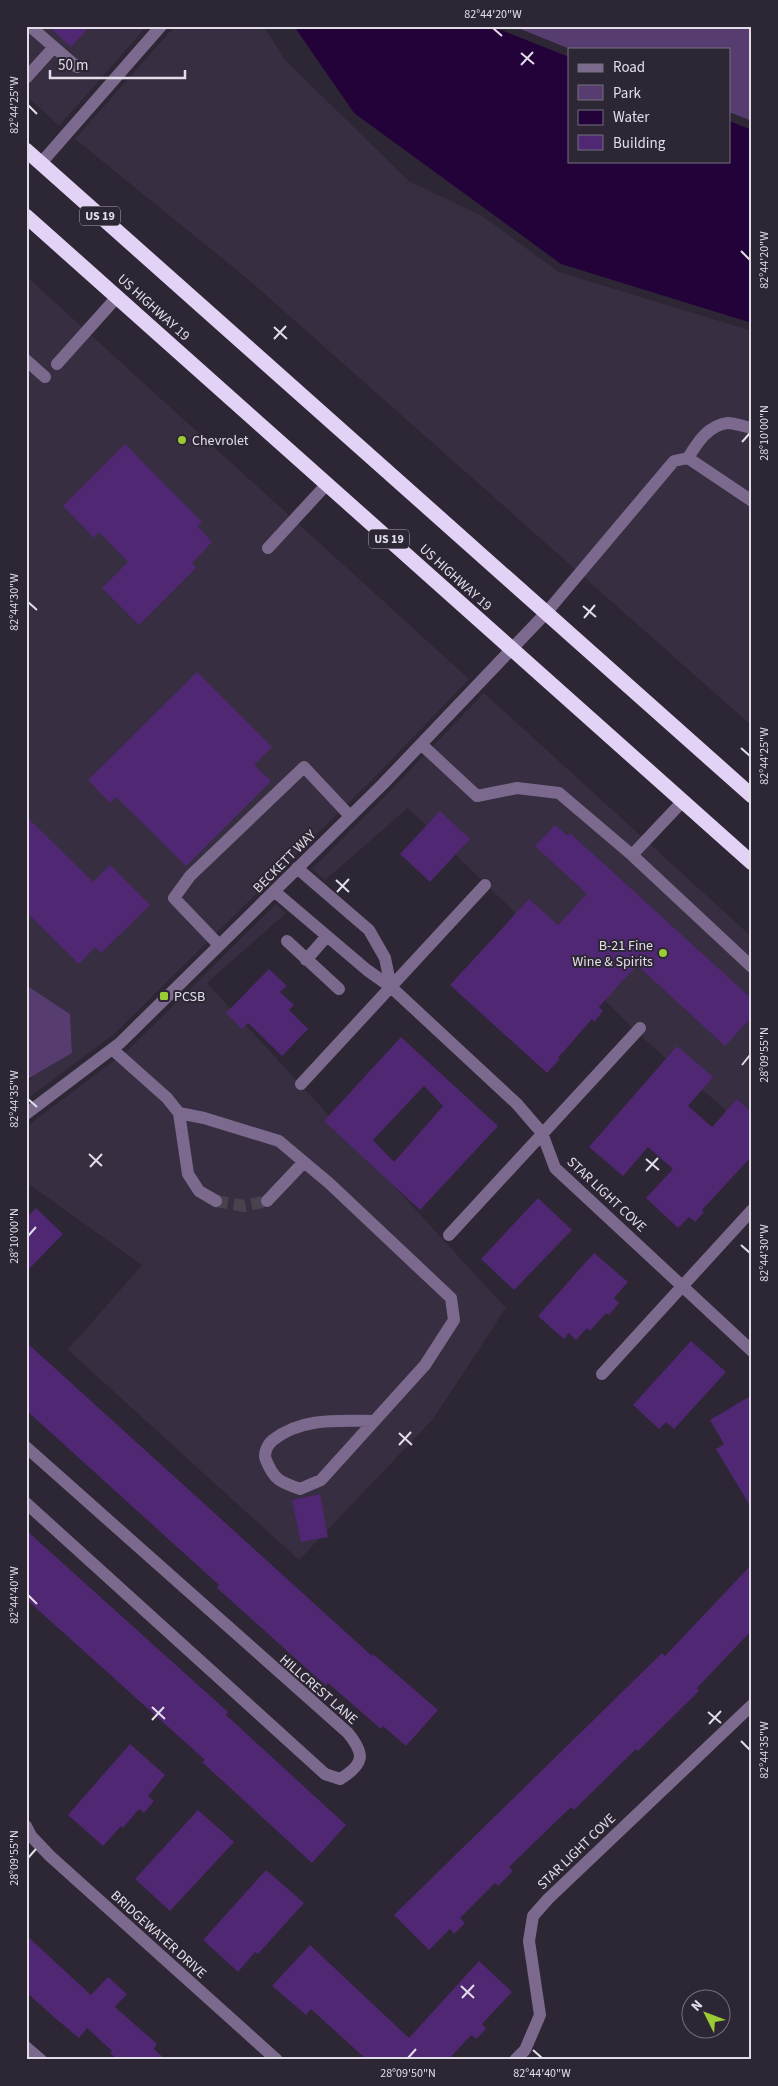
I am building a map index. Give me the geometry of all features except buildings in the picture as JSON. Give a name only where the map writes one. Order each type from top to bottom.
[{"type":"highway","name":"US 19","points":[[26,150],[33,163],[750,791]]},
{"type":"highway","name":"US HIGHWAY 19","points":[[26,216],[752,863]]},
{"type":"street","points":[[33,163],[161,26]]},
{"type":"street","points":[[32,28],[77,67]]},
{"type":"street","points":[[26,78],[54,47]]},
{"type":"street","points":[[57,364],[117,297]]},
{"type":"street","points":[[27,363],[45,377]]},
{"type":"street","points":[[752,428],[728,423],[711,430],[698,440],[688,458],[752,501]]},
{"type":"street","name":"BECKETT WAY","points":[[26,1114],[112,1049],[219,946],[350,816],[512,649],[546,612],[674,461],[688,458]]},
{"type":"street","points":[[268,548],[327,484]]},
{"type":"street","points":[[421,744],[477,796],[517,788],[559,793],[632,855],[752,967]]},
{"type":"street","points":[[219,946],[174,898],[190,876],[304,767],[350,816]]},
{"type":"street","points":[[632,855],[683,801]]},
{"type":"street","points":[[297,868],[369,930],[385,958],[391,987]]},
{"type":"street","points":[[301,1084],[485,884]]},
{"type":"street","name":"STAR LIGHT COVE","points":[[274,891],[391,987],[517,1104],[542,1133],[555,1168],[752,1351]]},
{"type":"street","points":[[306,960],[327,936]]},
{"type":"street","points":[[287,942],[339,989]]},
{"type":"street","points":[[449,1234],[640,1028]]},
{"type":"street","points":[[112,1049],[167,1098],[179,1113],[188,1174],[199,1191],[216,1201]]},
{"type":"street","points":[[179,1113],[204,1118],[279,1141],[329,1183],[451,1298],[454,1320],[425,1365],[321,1480],[300,1489],[279,1481],[271,1472],[265,1457],[268,1444],[285,1430],[318,1421],[374,1421]]},
{"type":"street","points":[[267,1201],[304,1162]]},
{"type":"street","points":[[602,1374],[752,1210]]},
{"type":"street","name":"HILLCREST LANE","points":[[26,1446],[348,1732],[358,1746],[360,1760],[353,1771],[340,1779],[324,1774],[26,1503]]},
{"type":"street","name":"STAR LIGHT COVE","points":[[515,2060],[525,2050],[540,2015],[530,1941],[532,1916],[752,1705]]},
{"type":"street","name":"BRIDGEWATER DRIVE","points":[[26,1826],[31,1836],[50,1856],[277,2060]]},
{"type":"street","points":[[26,2046],[41,2060]]},
{"type":"shaded area","points":[[26,26],[147,26],[59,126],[26,95]]},
{"type":"shaded area","points":[[175,26],[264,26],[284,59],[409,181],[482,216],[559,272],[752,331],[752,726],[249,280],[75,139]]},
{"type":"shaded area","points":[[26,276],[469,679],[375,777],[113,1035],[26,1100],[26,1085],[33,1076],[72,1053],[70,1014],[26,985]]},
{"type":"shaded area","points":[[484,693],[752,937],[752,1133],[644,1039],[408,808],[325,880],[312,869]]},
{"type":"shaded area","points":[[276,904],[286,913],[207,983],[506,1308],[433,1419],[299,1560],[67,1349],[142,1265],[26,1182],[26,1127],[128,1050]]},
{"type":"green space","points":[[513,26],[752,26],[752,121],[730,112],[730,48],[568,48]]},
{"type":"green space","points":[[26,985],[70,1014],[72,1053],[26,1080]]},
{"type":"water","points":[[294,26],[491,26],[568,57],[568,162],[730,162],[730,121],[752,130],[752,323],[561,264],[354,113]]},
{"type":"tunnel","points":[[216,1201],[244,1206],[267,1201]]},
{"type":"place","name":"Chevrolet","points":[[182,440]]},
{"type":"place","name":"B-21 Fine Wine & Spirits","points":[[663,953]]},
{"type":"place","name":"PCSB","points":[[164,996]]}]
